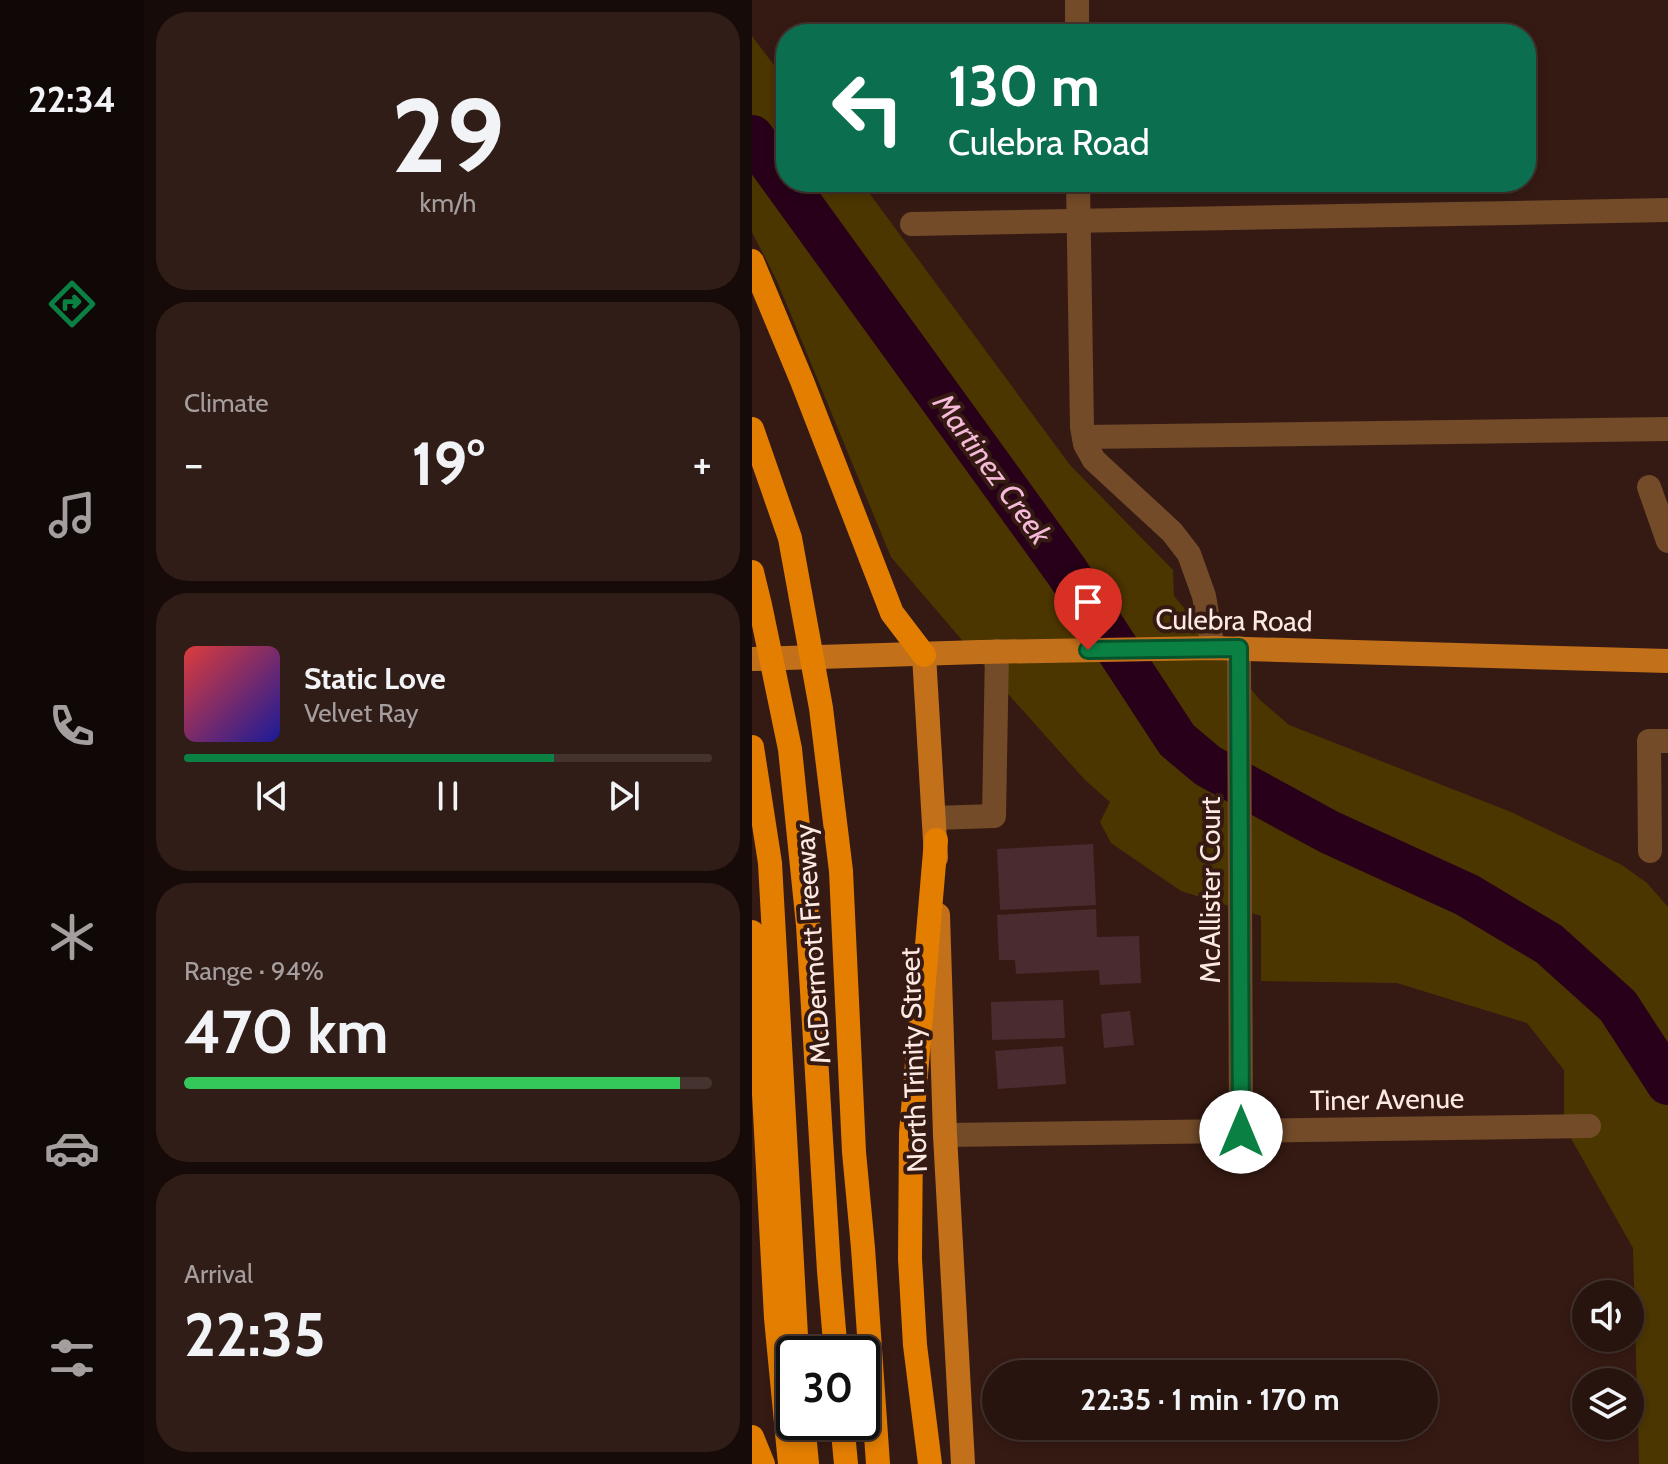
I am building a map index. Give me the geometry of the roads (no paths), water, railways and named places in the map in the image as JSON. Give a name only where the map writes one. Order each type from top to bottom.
[{"type":"highway","points":[[752,261],[892,613],[924,655]]},
{"type":"highway","name":"McDermott Freeway","points":[[752,429],[790,538],[821,708],[841,871],[854,1152],[878,1464]]},
{"type":"highway","points":[[752,572],[790,749],[808,925],[834,1336]]},
{"type":"highway","points":[[752,747],[770,863],[796,1336]]},
{"type":"highway","points":[[930,1464],[914,1331],[910,1259],[911,1133],[935,829]]},
{"type":"highway","name":"McDermott Freeway","points":[[752,932],[760,1017],[776,1318],[790,1464]]},
{"type":"highway","points":[[813,1012],[872,1363],[894,1464]]},
{"type":"highway","points":[[752,1437],[763,1464]]},
{"type":"highway","points":[[798,1464],[799,1440]]},
{"type":"highway","points":[[803,1440],[807,1464]]},
{"type":"highway","points":[[844,1440],[846,1464]]},
{"type":"main road","name":"Culebra Road","points":[[752,659],[1239,648],[1668,661]]},
{"type":"main road","name":"North Trinity Street","points":[[924,655],[935,829],[945,1135],[963,1464]]},
{"type":"street","points":[[1077,0],[1077,24]]},
{"type":"street","points":[[1078,192],[1082,427],[1085,444],[1094,460],[1172,532],[1189,554],[1204,596],[1213,648]]},
{"type":"street","points":[[912,224],[1668,210]]},
{"type":"street","points":[[1084,437],[1668,429]]},
{"type":"street","points":[[1649,487],[1668,541]]},
{"type":"street","name":"McAllister Court","points":[[1239,648],[1241,1132]]},
{"type":"street","points":[[935,829],[994,816],[988,652]]},
{"type":"street","points":[[1650,851],[1649,741],[1668,741]]},
{"type":"street","name":"Tiner Avenue","points":[[945,1135],[1589,1126]]},
{"type":"waterway","name":"Martinez Creek","points":[[752,137],[776,170]]},
{"type":"waterway","name":"Martinez Creek","points":[[792,192],[1067,572],[1177,740],[1208,766],[1329,832],[1467,895],[1549,944],[1618,1006],[1668,1083]]}]
